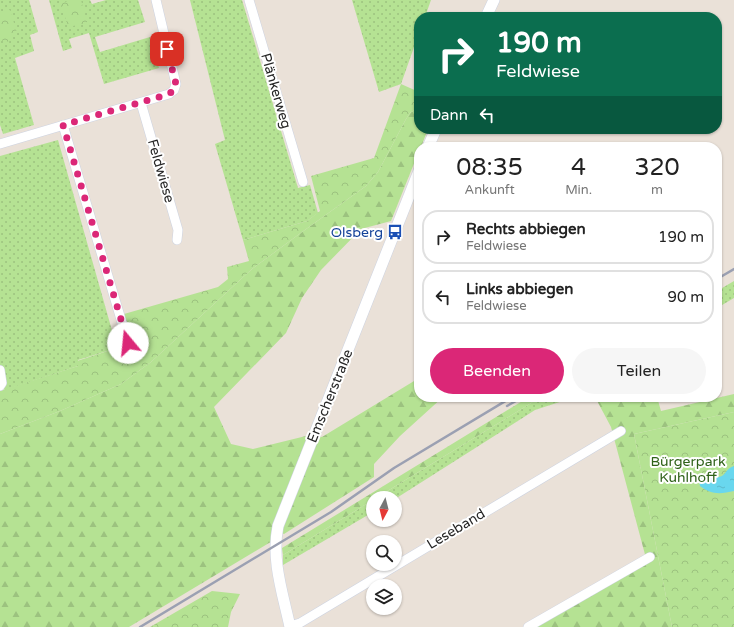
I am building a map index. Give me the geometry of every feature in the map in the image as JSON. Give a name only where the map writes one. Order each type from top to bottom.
[{"type":"street","points":[[0,144],[141,103],[169,94],[174,90],[176,84],[156,0]]},
{"type":"street","name":"Plänkerweg","points":[[250,0],[303,182]]},
{"type":"street","points":[[488,12],[494,0]]},
{"type":"street","name":"Feldwiese","points":[[141,103],[178,230],[177,240]]},
{"type":"street","points":[[63,125],[128,343]]},
{"type":"street","name":"Emscherstraße","points":[[290,627],[277,566],[276,546],[278,526],[414,184]]},
{"type":"street","points":[[0,370],[2,383],[0,386]]},
{"type":"street","name":"Leseband","points":[[290,627],[300,624],[621,431]]},
{"type":"street","points":[[528,627],[650,557]]},
{"type":"green space","points":[[0,0],[29,0],[38,32],[30,35],[34,51],[15,58],[34,125],[3,134],[0,125]]},
{"type":"green space","points":[[49,0],[90,0],[92,4],[106,0],[138,0],[145,22],[95,37],[100,52],[150,37],[159,68],[104,84],[89,33],[69,39],[72,48],[63,51]]},
{"type":"green space","points":[[72,0],[81,0],[87,23],[68,27],[61,3]]},
{"type":"green space","points":[[190,0],[242,0],[298,188],[310,185],[318,213],[307,221],[243,240],[215,144],[225,140]]},
{"type":"green space","points":[[352,0],[431,0],[427,12],[414,12],[414,47],[401,84],[379,92]]},
{"type":"green space","points":[[10,10],[17,33],[11,35],[13,40],[3,43],[0,31],[0,13]]},
{"type":"green space","points":[[401,84],[414,90],[414,110],[406,119],[378,172],[366,186],[252,269],[151,362],[121,384],[60,411],[0,434],[0,391],[78,366],[77,361],[132,343],[124,314],[218,287],[228,279],[227,267],[249,261],[243,240],[307,221],[320,211],[311,176],[374,158]]},
{"type":"green space","points":[[414,110],[414,134],[426,134],[423,142],[414,142],[414,164],[391,221],[361,229],[321,270],[302,298],[286,333],[214,407],[231,444],[253,449],[310,435],[274,540],[129,627],[0,627],[0,434],[60,411],[121,384],[151,362],[252,269],[366,186],[378,172],[410,113]]},
{"type":"green space","points":[[58,140],[117,348],[78,360],[78,366],[5,390],[0,386],[0,156]]},
{"type":"green space","points":[[734,281],[734,298],[722,305],[722,288]]},
{"type":"green space","points":[[414,381],[414,402],[437,402],[400,436],[374,464],[374,477],[284,534],[279,532],[317,436],[322,437]]},
{"type":"green space","points":[[734,394],[734,412],[634,434],[672,627],[531,627],[647,562],[611,427],[598,402],[658,402],[661,411],[700,402],[722,402],[722,397]]},
{"type":"green space","points":[[521,402],[533,402],[387,491],[375,491]]},
{"type":"green space","points":[[533,402],[560,402],[535,410],[402,495],[402,491],[387,491]]},
{"type":"green space","name":"Bürgerpark Kuhlhoff","points":[[734,412],[734,627],[672,627],[634,434]]},
{"type":"green space","points":[[366,497],[366,504],[283,555],[282,548]]},
{"type":"green space","points":[[366,504],[366,516],[283,565],[283,555]]},
{"type":"green space","points":[[212,591],[240,594],[231,612],[228,627],[150,627]]},
{"type":"water","points":[[734,466],[734,491],[716,493],[708,491],[700,486],[699,481],[703,476],[719,477]]},
{"type":"railway","points":[[722,276],[734,269]]},
{"type":"railway","points":[[140,627],[331,512],[394,468],[504,402]]},
{"type":"railway","points":[[507,406],[514,402]]},
{"type":"place","name":"Olsberg","points":[[395,232]]},
{"type":"route","points":[[128,343],[63,125],[169,94],[174,90],[176,84],[167,49]]}]
